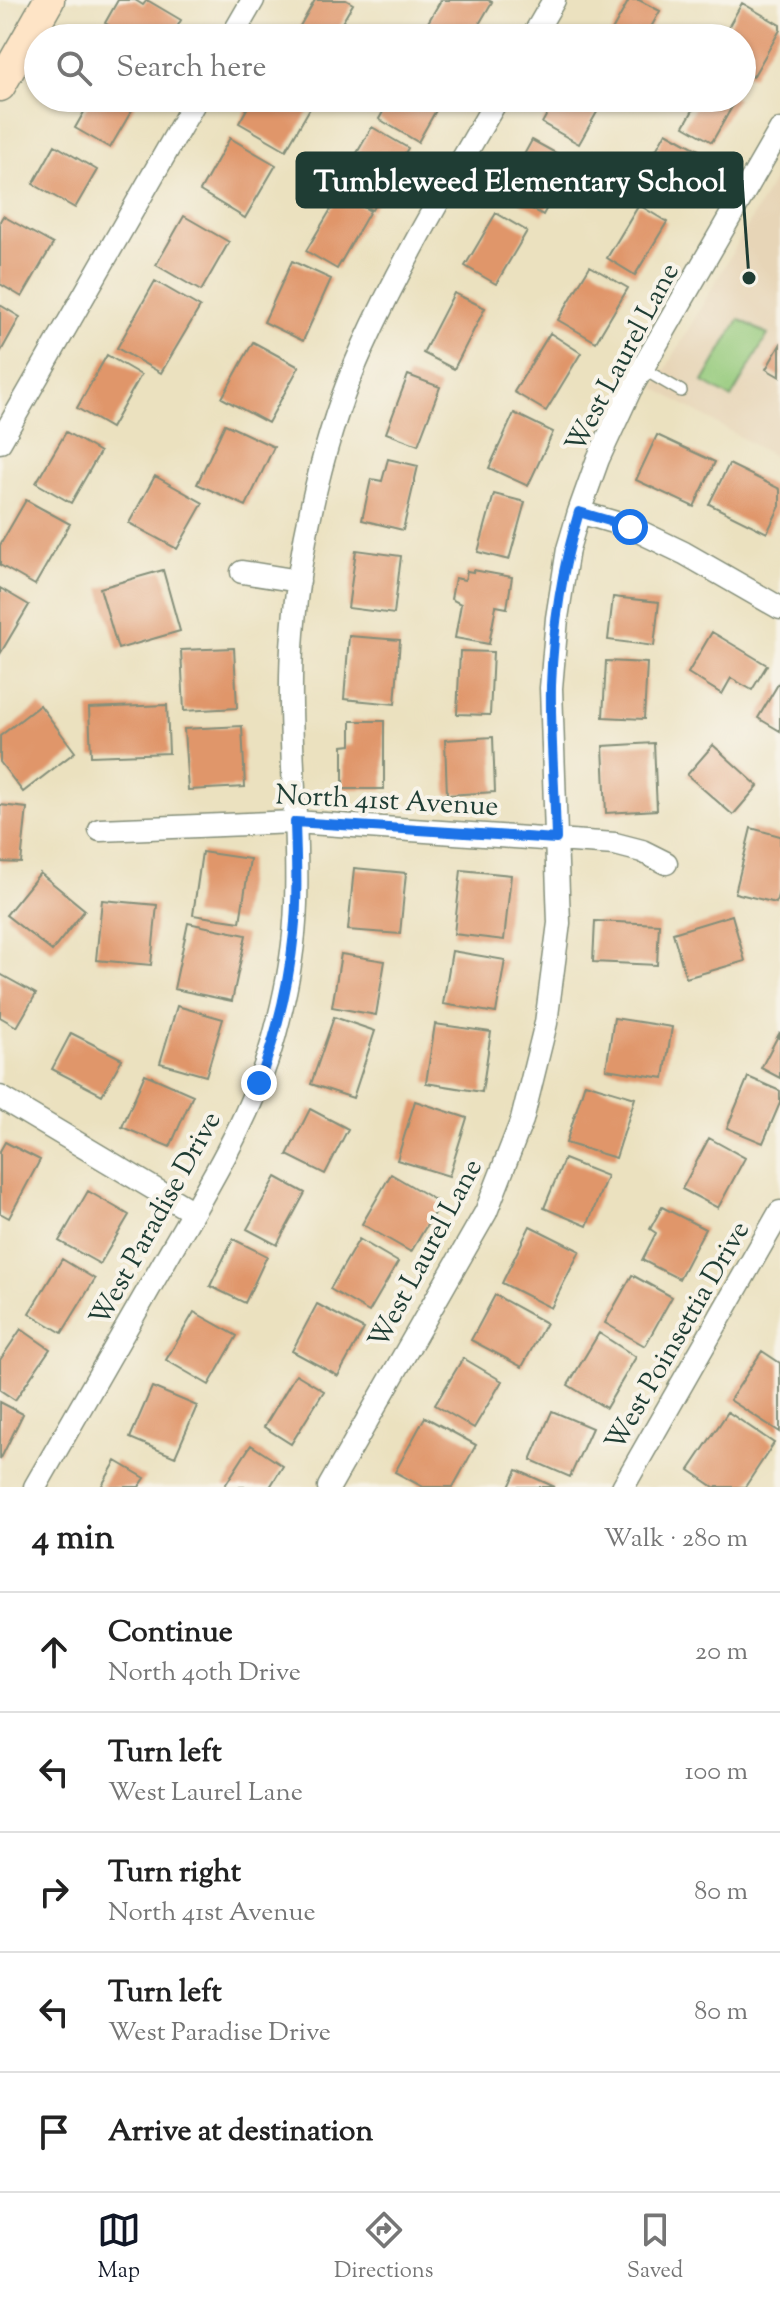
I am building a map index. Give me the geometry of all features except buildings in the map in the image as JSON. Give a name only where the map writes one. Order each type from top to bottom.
[{"type":"main road","points":[[35,24],[49,0]]},
{"type":"main road","points":[[0,86],[24,44]]},
{"type":"street","points":[[239,24],[253,0]]},
{"type":"street","points":[[540,24],[554,0]]},
{"type":"street","points":[[3,429],[189,112]]},
{"type":"street","name":"West Paradise Drive","points":[[35,1487],[248,1110],[278,1025],[295,932],[291,668],[299,581],[321,471],[360,352],[401,267],[490,112]]},
{"type":"street","name":"West Laurel Lane","points":[[329,1487],[486,1212],[522,1120],[546,1023],[559,923],[551,688],[557,618],[568,549],[579,512],[598,459],[630,390],[780,130]]},
{"type":"street","points":[[579,512],[630,527],[780,608]]},
{"type":"street","points":[[242,572],[299,581]]},
{"type":"street","name":"North 41st Avenue","points":[[100,830],[295,822],[628,846],[666,863]]},
{"type":"street","points":[[0,1097],[193,1212]]},
{"type":"street","name":"West Poinsettia Drive","points":[[633,1484],[780,1212]]},
{"type":"lane","points":[[643,369],[681,391]]},
{"type":"shaded area","points":[[780,169],[780,460],[655,388]]},
{"type":"green space","points":[[739,319],[768,335],[731,398],[703,382]]},
{"type":"place","name":"Tumbleweed Elementary School","points":[[749,278]]},
{"type":"route","points":[[259,1083],[278,1025],[291,962],[296,903],[295,822],[556,839],[551,688],[557,618],[568,549],[579,512],[630,527]]}]
